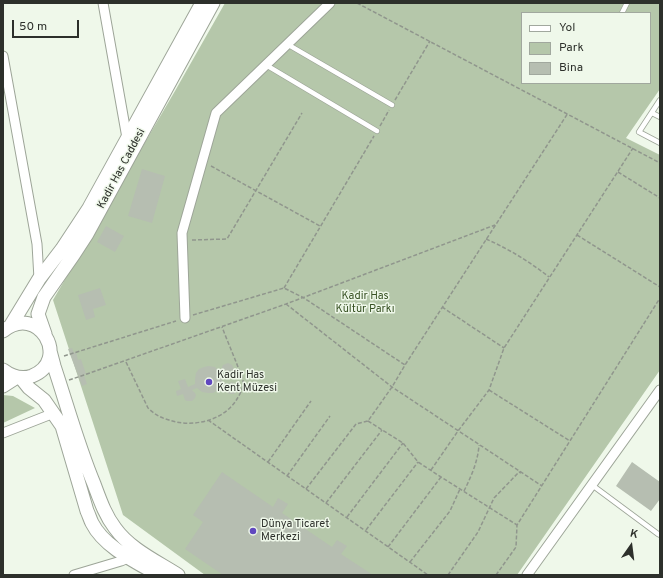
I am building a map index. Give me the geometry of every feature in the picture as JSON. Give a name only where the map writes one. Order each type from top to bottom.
[{"type":"street","points":[[103,3],[127,138]]},
{"type":"street","name":"Kadir Has Caddesi","points":[[7,328],[39,279],[66,243],[89,208],[202,3]]},
{"type":"street","name":"Kadir Has Caddesi","points":[[178,575],[126,541],[115,529],[106,515],[86,466],[54,366],[49,342],[38,314],[44,297],[87,234],[213,3]]},
{"type":"street","points":[[185,318],[182,233],[216,113],[330,3]]},
{"type":"street","points":[[3,56],[37,244],[39,279]]},
{"type":"street","points":[[7,328],[20,323],[30,323],[38,327],[45,334]]},
{"type":"street","points":[[3,370],[11,376],[29,378],[44,368],[49,360],[50,351]]},
{"type":"street","points":[[3,386],[19,378]]},
{"type":"street","points":[[19,378],[44,400],[62,426],[93,524],[102,536],[121,553],[159,575]]},
{"type":"street","points":[[530,574],[592,485],[658,396]]},
{"type":"street","points":[[3,433],[54,413]]},
{"type":"street","points":[[74,575],[128,558]]},
{"type":"lane","points":[[622,12],[627,3]]},
{"type":"lane","points":[[287,44],[392,105]]},
{"type":"lane","points":[[266,65],[377,131]]},
{"type":"lane","points":[[660,100],[639,132],[660,143]]},
{"type":"lane","points":[[652,113],[660,117]]},
{"type":"lane","points":[[592,485],[660,534]]},
{"type":"path","points":[[357,3],[568,113],[660,163]]},
{"type":"path","points":[[284,288],[430,41]]},
{"type":"path","points":[[182,241],[227,239],[302,113]]},
{"type":"path","points":[[306,489],[356,424],[368,421],[392,387],[568,113]]},
{"type":"path","points":[[431,470],[489,390],[504,348],[633,148]]},
{"type":"path","points":[[202,161],[320,226]]},
{"type":"path","points":[[618,172],[660,197]]},
{"type":"path","points":[[78,377],[304,298],[496,225]]},
{"type":"path","points":[[577,235],[660,287]]},
{"type":"path","points":[[486,239],[519,255],[549,277]]},
{"type":"path","points":[[304,298],[405,365]]},
{"type":"path","points":[[496,575],[516,547],[518,525],[660,298]]},
{"type":"path","points":[[286,304],[392,387],[542,486]]},
{"type":"path","points":[[442,307],[504,348]]},
{"type":"path","points":[[125,361],[148,408],[152,412],[162,418],[177,422],[195,423],[208,420],[220,415],[230,407],[239,396],[244,382],[222,327]]},
{"type":"path","points":[[70,354],[74,353]]},
{"type":"path","points":[[489,390],[570,441]]},
{"type":"path","points":[[268,462],[311,402]]},
{"type":"path","points":[[287,476],[330,416]]},
{"type":"path","points":[[208,420],[428,575]]},
{"type":"path","points":[[368,421],[403,443],[418,462],[518,525]]},
{"type":"path","points":[[326,503],[382,430]]},
{"type":"path","points":[[347,517],[403,443]]},
{"type":"path","points":[[464,491],[469,482],[479,452],[479,445]]},
{"type":"path","points":[[366,530],[418,462]]},
{"type":"path","points":[[448,575],[478,532],[494,498],[519,472],[524,474]]},
{"type":"path","points":[[388,547],[441,477]]},
{"type":"path","points":[[410,562],[450,511],[460,488]]},
{"type":"green space","name":"Kadir Has Kültür Parkı","points":[[225,3],[660,3],[660,89],[626,138],[660,155],[660,370],[517,575],[205,575],[123,515],[53,300]]},
{"type":"green space","points":[[3,395],[13,396],[35,408],[3,423]]},
{"type":"building","points":[[142,169],[165,176],[152,223],[128,216]]},
{"type":"building","points":[[106,226],[124,236],[115,252],[97,242]]},
{"type":"building","points":[[100,288],[106,305],[93,309],[95,317],[86,320],[78,295]]},
{"type":"building","points":[[72,348],[74,353],[76,352],[78,360],[81,359],[86,374],[84,375],[87,384],[82,386],[68,349]]},
{"type":"building","name":"Kadir Has Kent Müzesi","points":[[228,363],[232,365],[234,369],[228,376],[224,374],[222,375],[222,382],[228,384],[232,382],[236,384],[237,391],[234,394],[229,394],[226,391],[226,388],[220,387],[213,393],[202,392],[197,388],[192,390],[196,395],[192,401],[185,400],[183,394],[177,396],[176,391],[181,389],[178,381],[185,379],[188,387],[195,384],[196,373],[199,369],[209,366],[215,367],[220,372],[222,371],[223,365]]},
{"type":"building","points":[[632,462],[660,482],[660,499],[651,511],[616,486]]},
{"type":"building","name":"Dünya Ticaret Merkezi","points":[[222,472],[273,507],[278,498],[288,504],[282,513],[332,547],[337,540],[347,546],[341,554],[373,575],[223,575],[185,549],[203,522],[193,515]]},
{"type":"place","name":"Kadir Has Kent Müzesi","points":[[209,382]]},
{"type":"place","name":"Dünya Ticaret Merkezi","points":[[253,531]]}]
